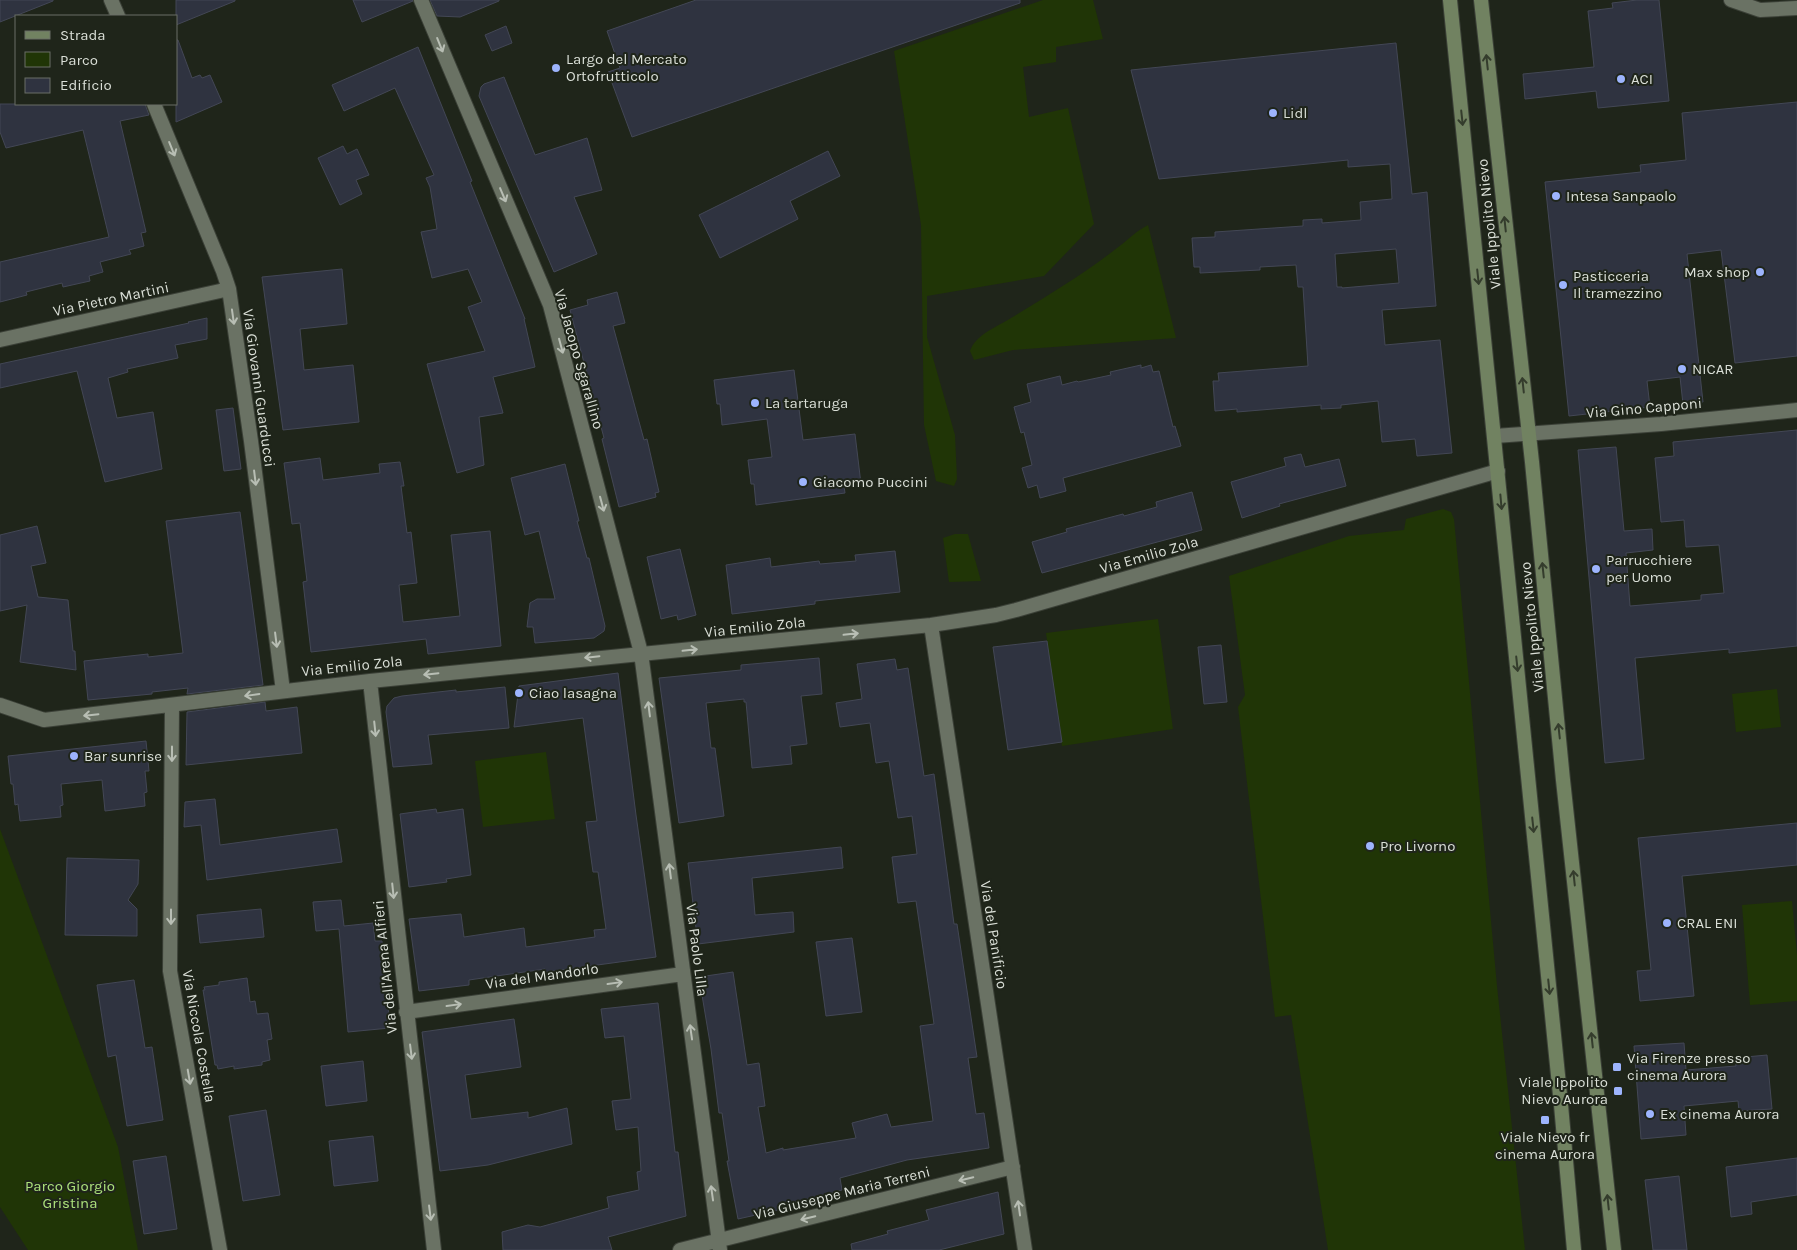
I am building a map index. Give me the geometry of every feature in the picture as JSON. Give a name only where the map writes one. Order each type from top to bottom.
[{"type":"main road","name":"Viale Ippolito Nievo","points":[[1450,0],[1495,436],[1574,1250]]},
{"type":"main road","name":"Viale Ippolito Nievo","points":[[1481,0],[1529,434],[1563,780],[1614,1250]]},
{"type":"street","points":[[111,0],[118,15]]},
{"type":"street","name":"Via Jacopo Sgarallino","points":[[421,0],[550,305],[641,654]]},
{"type":"street","points":[[1731,0],[1760,10],[1797,8]]},
{"type":"street","name":"Via Giovanni Guarducci","points":[[154,105],[229,289],[252,441],[283,691]]},
{"type":"street","name":"Via Pietro Martini","points":[[0,340],[229,289]]},
{"type":"street","name":"Via Gino Capponi","points":[[1495,436],[1661,424],[1797,410]]},
{"type":"street","name":"Via Emilio Zola","points":[[0,705],[44,720],[370,681],[931,625],[996,615],[1498,471]]},
{"type":"street","name":"Via del Panificio","points":[[931,625],[1025,1250]]},
{"type":"street","name":"Via Paolo Lilla","points":[[641,654],[719,1246]]},
{"type":"street","name":"Via dell'Arena Alfieri","points":[[370,681],[434,1250]]},
{"type":"street","name":"Via Niccola Costella","points":[[172,706],[170,971],[220,1250]]},
{"type":"street","name":"Via del Mandorlo","points":[[406,1012],[683,974]]},
{"type":"street","name":"Via Giuseppe Maria Terreni","points":[[680,1250],[719,1246],[1013,1167]]},
{"type":"green space","points":[[1043,0],[1093,0],[1103,39],[1056,47],[1056,62],[1023,67],[1029,117],[1068,108],[1094,224],[1044,276],[927,296],[927,337],[955,435],[957,479],[954,486],[936,481],[924,425],[921,225],[894,51]]},
{"type":"green space","points":[[1148,225],[1176,338],[1013,350],[974,360],[970,351],[982,335],[1078,276]]},
{"type":"green space","name":"Pro Livorno","points":[[1443,509],[1451,512],[1454,519],[1497,986],[1525,1250],[1328,1250],[1291,1015],[1275,1017],[1238,707],[1245,695],[1229,576],[1349,536],[1404,530],[1406,519]]},
{"type":"green space","points":[[955,534],[968,534],[981,581],[949,582],[943,538]]},
{"type":"green space","points":[[1158,619],[1173,729],[1062,746],[1046,633]]},
{"type":"green space","points":[[1777,689],[1781,727],[1736,732],[1732,694]]},
{"type":"green space","points":[[546,752],[555,819],[483,827],[475,761]]},
{"type":"green space","name":"Parco Giorgio Gristina","points":[[0,829],[118,1147],[138,1250],[28,1250],[0,1207]]},
{"type":"green space","points":[[1792,901],[1797,955],[1797,1001],[1750,1005],[1742,905]]},
{"type":"building","points":[[0,0],[53,0],[53,1],[0,22]]},
{"type":"building","points":[[176,0],[235,0],[178,24],[178,15],[176,15]]},
{"type":"building","points":[[353,0],[412,0],[413,1],[362,22]]},
{"type":"building","points":[[430,0],[499,1],[460,17],[437,16]]},
{"type":"building","points":[[696,0],[1020,0],[1020,3],[632,137],[608,72],[620,68],[607,31]]},
{"type":"building","points":[[1659,0],[1669,101],[1598,108],[1596,91],[1525,99],[1523,74],[1594,67],[1588,11],[1613,8],[1612,3]]},
{"type":"building","points":[[506,26],[512,43],[492,51],[485,35]]},
{"type":"building","points":[[178,40],[192,78],[200,75],[202,78],[210,75],[222,102],[176,122],[176,105],[178,105]]},
{"type":"building","points":[[1396,43],[1412,194],[1427,192],[1436,306],[1382,310],[1385,345],[1440,340],[1452,453],[1417,456],[1415,439],[1382,442],[1378,401],[1341,405],[1341,408],[1321,409],[1321,405],[1237,412],[1237,409],[1215,411],[1213,381],[1219,381],[1218,373],[1308,366],[1303,287],[1298,287],[1296,265],[1260,267],[1260,270],[1200,273],[1200,267],[1194,267],[1192,238],[1215,237],[1215,232],[1303,226],[1303,220],[1322,219],[1322,223],[1361,220],[1360,202],[1392,199],[1390,164],[1348,167],[1348,160],[1159,179],[1131,70]],"holes":[[[1396,249],[1399,283],[1337,287],[1335,254]]]},
{"type":"building","points":[[418,47],[525,319],[535,367],[493,377],[503,413],[479,417],[484,465],[457,473],[427,364],[485,351],[468,307],[482,302],[468,269],[432,278],[421,232],[437,229],[430,187],[426,178],[434,175],[395,88],[344,111],[332,85]]},
{"type":"building","points":[[504,77],[535,155],[587,138],[602,190],[574,197],[597,254],[554,272],[479,96],[481,87],[484,84]]},
{"type":"building","points":[[1797,102],[1797,356],[1735,363],[1721,250],[1687,254],[1703,402],[1683,404],[1680,377],[1647,381],[1650,407],[1569,416],[1545,182],[1641,172],[1640,165],[1686,160],[1682,113]]},
{"type":"building","points":[[0,104],[145,105],[149,115],[120,121],[146,232],[141,233],[144,246],[129,250],[131,254],[100,262],[103,272],[89,276],[90,281],[63,287],[62,283],[26,292],[27,295],[0,302],[0,262],[109,237],[83,130],[6,148],[0,132]]},
{"type":"building","points":[[343,146],[347,154],[357,149],[369,175],[356,180],[362,194],[340,205],[318,158]]},
{"type":"building","points":[[828,151],[840,176],[790,201],[798,219],[720,258],[699,215]]},
{"type":"building","points":[[342,269],[347,324],[300,329],[304,370],[353,365],[359,422],[283,430],[262,277]]},
{"type":"building","points":[[617,292],[625,323],[613,326],[644,440],[647,439],[659,492],[655,493],[656,497],[619,507],[602,439],[604,438],[570,310],[588,305],[587,300]]},
{"type":"building","points":[[207,318],[207,339],[175,345],[178,358],[127,369],[128,372],[108,378],[117,418],[153,412],[162,469],[105,482],[77,371],[0,388],[0,364]]},
{"type":"building","points":[[1141,365],[1141,368],[1151,365],[1153,372],[1159,371],[1173,427],[1175,426],[1181,446],[1063,478],[1066,491],[1040,498],[1037,485],[1028,488],[1022,468],[1032,465],[1024,432],[1021,433],[1014,407],[1031,402],[1027,384],[1060,376],[1062,385],[1111,375],[1110,372]]},
{"type":"building","points":[[794,370],[803,440],[855,434],[861,484],[844,486],[845,493],[756,505],[754,484],[751,484],[748,460],[772,457],[767,419],[722,425],[720,404],[717,404],[714,380]]},
{"type":"building","points":[[233,408],[241,469],[224,471],[216,410]]},
{"type":"building","points":[[1797,430],[1797,646],[1729,653],[1729,649],[1635,658],[1644,759],[1605,763],[1578,450],[1616,447],[1624,531],[1652,529],[1653,550],[1626,553],[1630,606],[1701,600],[1701,595],[1724,593],[1719,545],[1686,547],[1684,520],[1661,522],[1655,458],[1674,456],[1673,442]]},
{"type":"building","points":[[1301,454],[1305,467],[1339,459],[1346,486],[1279,504],[1280,506],[1242,518],[1231,482],[1286,466],[1284,458]]},
{"type":"building","points":[[320,458],[323,480],[380,473],[379,464],[400,462],[404,486],[401,486],[407,533],[411,532],[417,583],[399,585],[403,622],[460,616],[451,535],[490,531],[501,646],[428,654],[426,639],[311,652],[303,582],[307,581],[300,523],[292,524],[284,463]]},
{"type":"building","points":[[565,464],[579,521],[577,521],[587,558],[589,558],[605,626],[604,631],[594,638],[535,643],[533,627],[527,627],[530,603],[537,599],[555,599],[539,531],[525,535],[511,478]]},
{"type":"building","points":[[1192,492],[1202,530],[1042,573],[1032,542],[1067,532],[1066,529],[1157,507],[1156,502]]},
{"type":"building","points":[[240,512],[263,685],[187,694],[188,688],[152,692],[152,694],[88,700],[84,661],[148,654],[148,657],[183,653],[166,521]]},
{"type":"building","points":[[37,526],[46,563],[31,566],[38,597],[68,600],[76,670],[20,662],[27,605],[0,611],[0,535]]},
{"type":"building","points":[[680,549],[696,615],[678,620],[677,615],[661,619],[647,557]]},
{"type":"building","points":[[895,551],[900,592],[815,601],[815,604],[732,614],[726,565],[770,558],[771,567],[819,561],[820,564],[856,561],[855,555]]},
{"type":"building","points":[[1047,641],[1062,742],[1008,750],[993,647]]},
{"type":"building","points":[[1221,645],[1227,702],[1204,704],[1198,647]]},
{"type":"building","points":[[819,658],[822,694],[801,696],[807,744],[790,746],[792,764],[752,768],[746,702],[744,702],[744,699],[706,703],[711,748],[715,748],[724,816],[679,823],[659,678],[741,670],[741,665]]},
{"type":"building","points":[[895,659],[897,670],[908,668],[924,776],[934,774],[954,924],[957,924],[977,1057],[968,1058],[976,1114],[984,1113],[989,1148],[907,1160],[840,1178],[842,1190],[778,1207],[778,1210],[738,1219],[727,1161],[729,1161],[722,1113],[719,1113],[699,977],[733,972],[747,1065],[759,1063],[765,1106],[758,1107],[766,1153],[783,1148],[783,1150],[856,1138],[852,1123],[887,1114],[891,1127],[933,1121],[920,1026],[934,1024],[916,901],[898,903],[892,857],[917,854],[912,816],[898,818],[889,761],[876,763],[870,723],[840,727],[836,703],[862,699],[857,664]]},
{"type":"building","points":[[618,673],[656,957],[546,972],[545,969],[469,980],[469,985],[419,991],[409,919],[461,914],[464,937],[524,928],[526,947],[595,937],[594,930],[606,929],[598,872],[593,872],[586,822],[597,821],[583,718],[514,727],[519,686]]},
{"type":"building","points":[[505,687],[509,728],[428,735],[432,764],[393,767],[386,712],[387,706],[394,698],[456,690],[456,692]]},
{"type":"building","points":[[265,702],[266,711],[297,707],[302,753],[186,765],[187,712]]},
{"type":"building","points":[[146,741],[149,771],[145,771],[147,792],[144,793],[145,806],[105,811],[102,780],[61,784],[63,805],[60,806],[61,817],[20,821],[18,804],[15,805],[13,784],[11,784],[8,756]]},
{"type":"building","points":[[215,799],[220,845],[337,829],[342,862],[207,880],[201,825],[184,827],[185,802]]},
{"type":"building","points":[[436,809],[437,813],[463,809],[471,875],[446,879],[447,882],[409,887],[400,814]]},
{"type":"building","name":"CRAL ENI","points":[[1797,823],[1797,865],[1682,876],[1694,996],[1640,1001],[1637,971],[1651,970],[1638,838]]},
{"type":"building","points":[[841,847],[843,868],[752,878],[755,915],[793,912],[794,932],[698,944],[688,863]]},
{"type":"building","points":[[67,858],[139,860],[138,884],[128,900],[137,909],[137,936],[65,935]]},
{"type":"building","points":[[341,900],[344,926],[373,923],[375,941],[382,941],[390,1028],[348,1032],[339,929],[316,931],[313,902]]},
{"type":"building","points":[[261,909],[264,937],[200,943],[197,915]]},
{"type":"building","points":[[852,938],[862,1012],[826,1016],[816,942]]},
{"type":"building","points":[[247,978],[250,1002],[255,1001],[257,1014],[268,1013],[272,1039],[267,1040],[270,1060],[262,1062],[262,1065],[234,1069],[234,1066],[218,1069],[217,1065],[215,1065],[203,990],[205,990],[204,987],[219,985],[219,982]]},
{"type":"building","points":[[134,980],[145,1048],[152,1047],[163,1120],[127,1126],[116,1055],[108,1057],[97,985]]},
{"type":"building","points":[[658,1003],[675,1152],[678,1152],[686,1216],[608,1237],[612,1250],[503,1250],[502,1232],[528,1225],[540,1227],[609,1208],[607,1197],[639,1190],[637,1172],[641,1171],[638,1127],[616,1130],[612,1101],[631,1099],[624,1036],[605,1038],[601,1009]]},
{"type":"building","points":[[514,1019],[521,1067],[465,1075],[471,1119],[528,1112],[528,1118],[567,1108],[572,1144],[488,1165],[440,1171],[422,1032]]},
{"type":"building","points":[[1684,1043],[1686,1070],[1736,1066],[1735,1058],[1767,1055],[1772,1109],[1739,1111],[1738,1101],[1684,1106],[1686,1135],[1641,1139],[1634,1046]]},
{"type":"building","points":[[363,1061],[367,1101],[326,1106],[321,1066]]},
{"type":"building","points":[[266,1110],[280,1195],[243,1201],[229,1116]]},
{"type":"building","points":[[373,1136],[378,1181],[334,1186],[329,1141]]},
{"type":"building","points":[[166,1156],[177,1229],[144,1234],[133,1161]]},
{"type":"building","points":[[1797,1158],[1797,1195],[1751,1202],[1752,1214],[1731,1217],[1726,1167]]},
{"type":"building","points":[[1679,1176],[1687,1250],[1653,1250],[1645,1180]]},
{"type":"building","points":[[998,1192],[1004,1234],[939,1250],[852,1250],[851,1244],[888,1234],[887,1231],[929,1220],[926,1210]]},
{"type":"place","name":"Largo del Mercato Ortofrutticolo","points":[[556,68]]},
{"type":"place","name":"ACI","points":[[1621,79]]},
{"type":"place","name":"Lidl","points":[[1273,113]]},
{"type":"place","name":"Intesa Sanpaolo","points":[[1556,196]]},
{"type":"place","name":"Max shop","points":[[1760,272]]},
{"type":"place","name":"Pasticceria Il tramezzino","points":[[1563,285]]},
{"type":"place","name":"NICAR","points":[[1682,369]]},
{"type":"place","name":"La tartaruga","points":[[755,403]]},
{"type":"place","name":"Giacomo Puccini","points":[[803,482]]},
{"type":"place","name":"Parrucchiere per Uomo","points":[[1596,569]]},
{"type":"place","name":"Ciao lasagna","points":[[519,693]]},
{"type":"place","name":"Bar sunrise","points":[[74,756]]},
{"type":"place","name":"Pro Livorno","points":[[1370,846]]},
{"type":"place","name":"CRAL ENI","points":[[1667,923]]},
{"type":"place","name":"Via Firenze presso cinema Aurora","points":[[1617,1067]]},
{"type":"place","name":"Viale Ippolito Nievo Aurora","points":[[1618,1091]]},
{"type":"place","name":"Ex cinema Aurora","points":[[1650,1114]]},
{"type":"place","name":"Viale Nievo fr cinema Aurora","points":[[1545,1120]]}]
